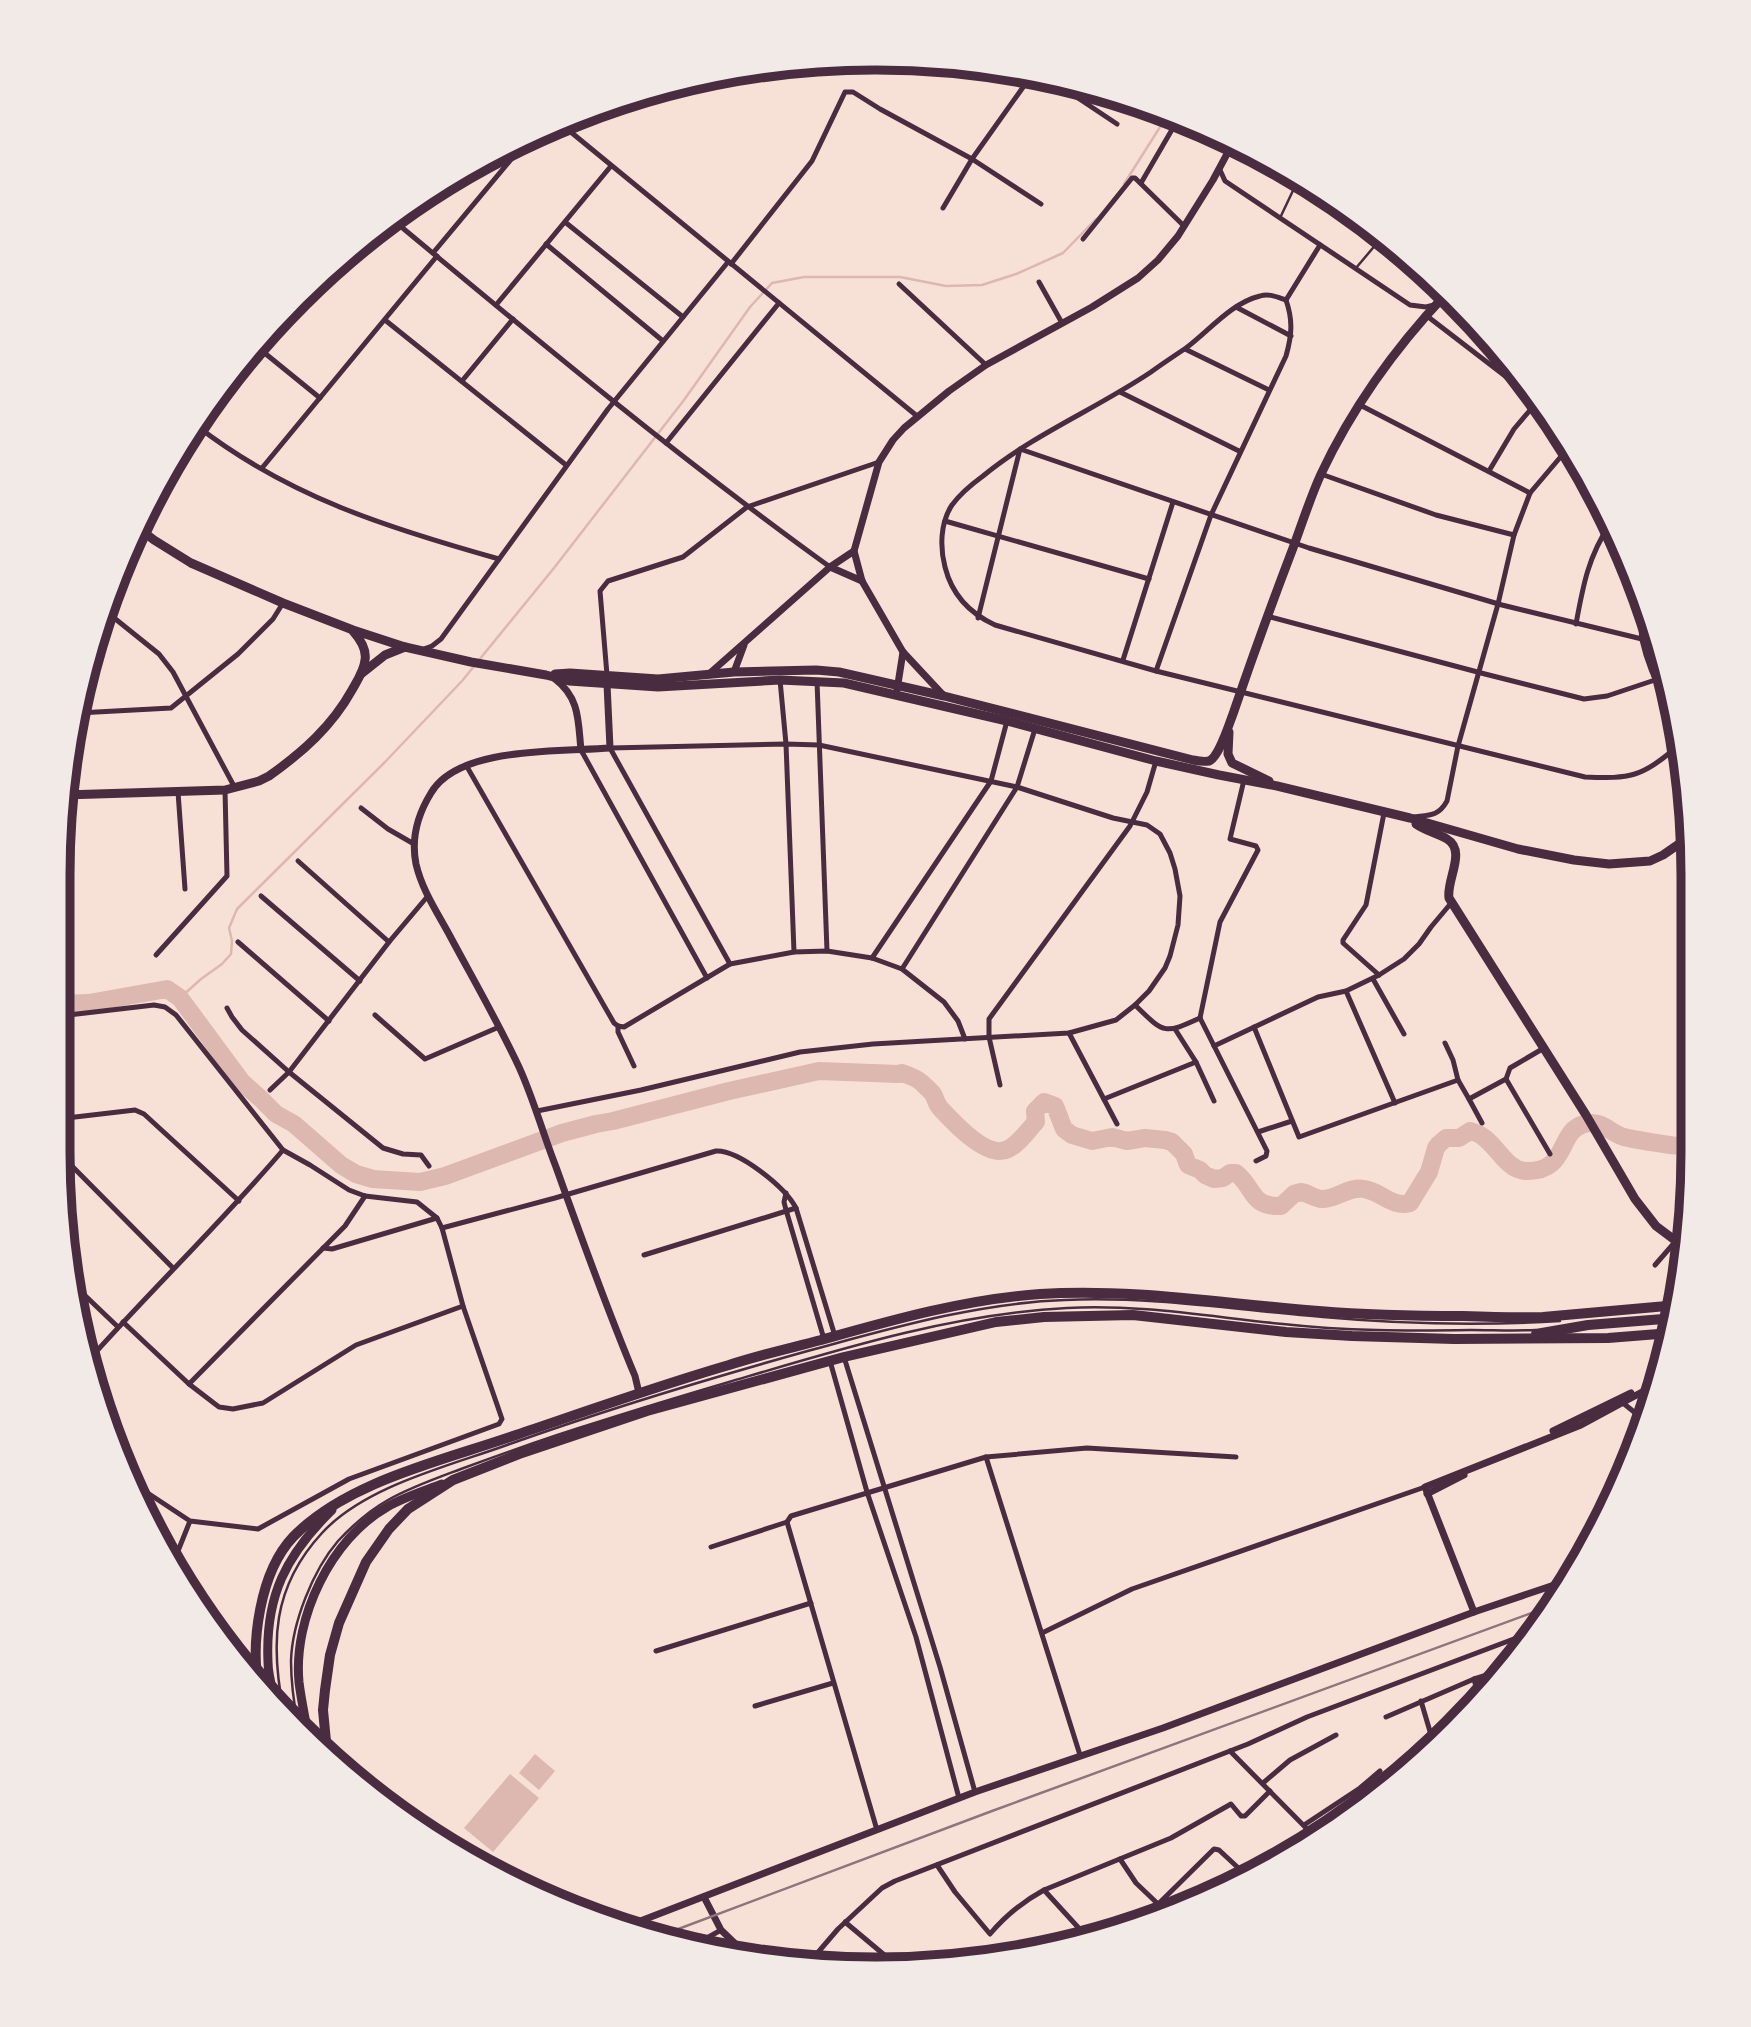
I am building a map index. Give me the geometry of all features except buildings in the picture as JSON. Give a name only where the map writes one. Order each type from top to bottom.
[{"type":"highway","points":[[258,1668],[258,1626],[268,1580],[277,1560],[290,1541],[308,1524],[366,1488],[639,1392],[733,1363],[922,1313],[1042,1294],[1136,1293],[1322,1312],[1414,1316],[1542,1317],[1666,1306]]},
{"type":"highway","points":[[326,1740],[323,1710],[325,1690],[339,1623],[366,1562],[389,1529],[408,1509],[453,1480],[519,1454],[647,1411],[830,1360],[996,1322],[1044,1317],[1133,1315],[1352,1336],[1454,1339],[1608,1338],[1660,1334]]},
{"type":"highway","points":[[1542,1317],[1561,1325]]},
{"type":"highway","points":[[1526,1338],[1561,1325],[1664,1319]]},
{"type":"main road","points":[[146,534],[191,563],[283,603],[405,647],[471,662],[546,675],[570,673],[658,687],[780,680],[817,681],[944,696],[1208,761],[1213,758],[1230,724],[1267,616],[1321,474],[1360,405],[1400,346],[1440,301]]},
{"type":"main road","points":[[75,795],[225,790],[269,776],[324,731],[341,710],[366,659],[362,642],[353,630]]},
{"type":"main road","points":[[360,676],[385,655],[405,647]]},
{"type":"main road","points":[[607,680],[658,679],[734,672],[839,672],[976,715],[1156,761],[1277,786],[1410,818],[1518,849],[1609,864],[1650,861],[1680,843]]},
{"type":"main road","points":[[1230,724],[1228,745],[1232,763],[1277,786]]},
{"type":"main road","points":[[1410,818],[1420,827],[1448,839],[1453,844],[1457,852],[1448,891],[1452,902],[1545,1048],[1635,1199],[1656,1226],[1675,1241]]},
{"type":"main road","points":[[306,1721],[299,1680],[300,1645],[317,1587],[331,1564],[346,1542],[386,1507],[453,1480]]},
{"type":"main road","points":[[272,1685],[268,1664],[269,1621],[280,1580],[295,1551],[314,1527],[340,1503]]},
{"type":"street","points":[[943,208],[972,159],[1025,84]]},
{"type":"street","points":[[419,650],[432,646],[441,639],[614,401],[812,161],[845,92],[853,92],[972,159],[1041,204]]},
{"type":"street","points":[[1072,94],[1117,124]]},
{"type":"street","points":[[1140,183],[1173,127]]},
{"type":"street","points":[[569,130],[917,416]]},
{"type":"street","points":[[944,696],[903,652],[862,581],[855,551],[878,462],[893,440],[917,416],[949,391],[986,365],[1092,307],[1138,278],[1158,260],[1184,226],[1229,152]]},
{"type":"street","points":[[261,468],[385,320],[515,155]]},
{"type":"street","points":[[496,305],[611,166]]},
{"type":"street","points":[[1220,170],[1226,181],[1410,305],[1426,307],[1437,304]]},
{"type":"street","points":[[1083,239],[1130,179],[1135,178],[1184,226]]},
{"type":"street","points":[[1213,180],[1226,181]]},
{"type":"street","points":[[565,222],[683,317]]},
{"type":"street","points":[[400,226],[747,507],[830,567],[862,581]]},
{"type":"street","points":[[546,244],[663,341]]},
{"type":"street","points":[[1286,300],[1320,245]]},
{"type":"street","points":[[1039,282],[1062,323]]},
{"type":"street","points":[[899,284],[986,365]]},
{"type":"street","points":[[1286,300],[1271,295],[1260,296],[1236,307],[1185,348],[1121,392],[1020,449],[972,484],[952,505],[945,521],[941,552],[946,574],[959,598],[978,618],[995,625],[1156,671],[1585,778],[1619,778],[1653,767],[1671,751]]},
{"type":"street","points":[[1156,671],[1211,515],[1286,356],[1291,336],[1291,314],[1286,300]]},
{"type":"street","points":[[664,441],[779,303]]},
{"type":"street","points":[[1236,307],[1291,336]]},
{"type":"street","points":[[1426,315],[1512,382]]},
{"type":"street","points":[[461,382],[513,319]]},
{"type":"street","points":[[385,320],[566,465]]},
{"type":"street","points":[[1185,348],[1269,390]]},
{"type":"street","points":[[263,352],[320,398]]},
{"type":"street","points":[[1121,392],[1239,451]]},
{"type":"street","points":[[1360,405],[1530,493]]},
{"type":"street","points":[[1489,471],[1531,407]]},
{"type":"street","points":[[204,431],[222,446],[297,489],[340,509],[420,537],[499,559]]},
{"type":"street","points":[[1020,449],[1295,543],[1498,604],[1642,639]]},
{"type":"street","points":[[978,618],[1020,449]]},
{"type":"street","points":[[1410,818],[1436,814],[1447,801],[1458,746],[1498,604],[1514,535],[1530,493],[1562,455]]},
{"type":"street","points":[[730,964],[610,748],[600,591],[603,585],[621,576],[683,557],[747,507],[878,462]]},
{"type":"street","points":[[1321,474],[1436,514],[1514,535]]},
{"type":"street","points":[[1123,660],[1173,502]]},
{"type":"street","points":[[945,521],[1149,579]]},
{"type":"street","points":[[1576,624],[1589,562],[1604,533]]},
{"type":"street","points":[[710,673],[830,567],[855,551]]},
{"type":"street","points":[[86,713],[167,709],[238,654],[273,619],[283,603]]},
{"type":"street","points":[[1267,616],[1584,699],[1607,696],[1656,680]]},
{"type":"street","points":[[113,617],[159,654],[173,672],[235,788]]},
{"type":"street","points":[[1642,630],[1642,639],[1659,686]]},
{"type":"street","points":[[734,672],[744,645]]},
{"type":"street","points":[[897,690],[903,652]]},
{"type":"street","points":[[546,675],[554,678],[570,692],[576,707],[581,750],[707,978]]},
{"type":"street","points":[[780,680],[786,744],[794,952]]},
{"type":"street","points":[[817,681],[827,951]]},
{"type":"street","points":[[872,958],[991,781],[1007,722]]},
{"type":"street","points":[[902,969],[1017,788],[1035,729]]},
{"type":"street","points":[[537,1111],[641,1090],[800,1052],[873,1044],[1069,1033],[1116,1020],[1149,991],[1170,956],[1178,925],[1180,896],[1170,853],[1160,834],[1147,825],[1113,818],[991,781],[819,745],[581,750],[482,759],[443,777],[431,792],[416,824],[415,862],[427,897],[520,1069],[639,1392]]},
{"type":"street","points":[[1000,1085],[989,1037],[989,1019],[1132,822],[1147,792],[1156,761]]},
{"type":"street","points":[[466,765],[618,1026],[624,1027],[730,964],[794,952],[827,951],[872,958],[902,969],[944,1002],[958,1021],[965,1039]]},
{"type":"street","points":[[1244,780],[1230,839],[1256,846],[1258,850],[1220,922],[1200,1018],[1267,1151],[1262,1159],[1256,1161]]},
{"type":"street","points":[[156,955],[226,879],[225,790]]},
{"type":"street","points":[[177,792],[185,889]]},
{"type":"street","points":[[361,808],[388,829],[414,844]]},
{"type":"street","points":[[1384,813],[1366,905],[1343,943],[1376,977],[1404,1034]]},
{"type":"street","points":[[298,861],[389,942]]},
{"type":"street","points":[[261,896],[360,981]]},
{"type":"street","points":[[270,1090],[289,1072],[427,897]]},
{"type":"street","points":[[1214,1046],[1318,997],[1346,991],[1376,977],[1404,959],[1452,902]]},
{"type":"street","points":[[238,942],[329,1021]]},
{"type":"street","points":[[1346,991],[1395,1103]]},
{"type":"street","points":[[70,1015],[154,1005],[165,1007],[176,1015],[283,1150],[349,1190],[365,1196],[414,1201],[437,1218],[502,1421],[349,1479],[262,1528],[190,1521],[145,1492]]},
{"type":"street","points":[[1135,1005],[1156,1026],[1163,1029],[1175,1030],[1200,1018]]},
{"type":"street","points":[[227,1008],[242,1030],[383,1148],[403,1154],[421,1155],[429,1166]]},
{"type":"street","points":[[375,1015],[425,1059],[499,1027]]},
{"type":"street","points":[[618,1026],[618,1032],[634,1066]]},
{"type":"street","points":[[1254,1027],[1299,1137],[1458,1080]]},
{"type":"street","points":[[1175,1030],[1196,1062],[1214,1101]]},
{"type":"street","points":[[1069,1033],[1117,1124]]},
{"type":"street","points":[[1445,1043],[1458,1080],[1482,1123]]},
{"type":"street","points":[[1469,1099],[1506,1079],[1511,1068],[1545,1048]]},
{"type":"street","points":[[1104,1099],[1196,1062]]},
{"type":"street","points":[[1506,1079],[1550,1154]]},
{"type":"street","points":[[70,1118],[135,1110],[144,1114],[239,1201]]},
{"type":"street","points":[[1258,1132],[1292,1121]]},
{"type":"street","points":[[95,1352],[239,1201],[283,1150]]},
{"type":"street","points":[[442,1228],[716,1151],[725,1151],[739,1157],[786,1193],[796,1208],[829,1337]]},
{"type":"street","points":[[70,1165],[173,1268]]},
{"type":"street","points":[[786,1193],[786,1210],[829,1337]]},
{"type":"street","points":[[190,1384],[345,1226],[365,1196]]},
{"type":"street","points":[[644,1255],[796,1208]]},
{"type":"street","points":[[323,1248],[332,1249],[437,1218]]},
{"type":"street","points":[[1655,1265],[1675,1248]]},
{"type":"street","points":[[83,1293],[117,1327]]},
{"type":"street","points":[[123,1322],[190,1384],[219,1406],[233,1409],[263,1403],[356,1345],[463,1306]]},
{"type":"street","points":[[844,1357],[930,1633],[975,1791]]},
{"type":"street","points":[[830,1360],[867,1492],[916,1637],[959,1798]]},
{"type":"street","points":[[1426,1490],[1645,1388]]},
{"type":"street","points":[[1042,1633],[1132,1588],[1426,1490],[1581,1425],[1645,1390]]},
{"type":"street","points":[[1623,1402],[1637,1414]]},
{"type":"street","points":[[711,1547],[787,1522],[791,1516],[986,1457],[1087,1448],[1236,1457]]},
{"type":"street","points":[[986,1457],[1080,1755]]},
{"type":"street","points":[[1426,1490],[1474,1612]]},
{"type":"street","points":[[177,1553],[190,1521]]},
{"type":"street","points":[[787,1522],[877,1830]]},
{"type":"street","points":[[640,1921],[975,1791],[1163,1728],[1474,1612],[1554,1585]]},
{"type":"street","points":[[656,1651],[811,1603]]},
{"type":"street","points":[[916,1637],[930,1633]]},
{"type":"street","points":[[816,1954],[845,1922],[882,1888],[895,1881],[1248,1744],[1307,1717],[1518,1637]]},
{"type":"street","points":[[925,1671],[940,1667]]},
{"type":"street","points":[[1386,1717],[1488,1675]]},
{"type":"street","points":[[1474,1679],[1476,1688]]},
{"type":"street","points":[[755,1706],[833,1683]]},
{"type":"street","points":[[1420,1701],[1431,1735]]},
{"type":"street","points":[[1263,1783],[1290,1760],[1336,1735]]},
{"type":"street","points":[[1230,1751],[1309,1830]]},
{"type":"street","points":[[1304,1825],[1360,1788],[1380,1771]]},
{"type":"street","points":[[937,1865],[990,1934],[1024,1901],[1044,1890],[1171,1838],[1231,1804],[1241,1816],[1245,1816],[1270,1791]]},
{"type":"street","points":[[1156,1906],[1213,1850],[1216,1849],[1240,1870]]},
{"type":"street","points":[[1120,1859],[1136,1882],[1158,1904]]},
{"type":"street","points":[[1044,1890],[1081,1931]]},
{"type":"street","points":[[704,1897],[722,1930],[737,1945]]},
{"type":"street","points":[[845,1922],[886,1957]]},
{"type":"street","points":[[705,1939],[722,1930]]},
{"type":"lane","points":[[1280,218],[1294,188]]},
{"type":"lane","points":[[1356,268],[1376,244]]},
{"type":"lane","points":[[282,1695],[275,1644],[284,1595],[294,1572],[309,1549],[322,1532],[338,1518],[361,1501],[405,1481],[657,1395],[832,1345],[965,1311],[1004,1304],[1127,1299],[1377,1321],[1561,1325]]},
{"type":"lane","points":[[295,1710],[291,1657],[307,1595],[321,1564],[339,1541],[366,1516],[387,1500],[428,1482],[537,1441],[656,1403],[851,1347],[979,1317],[1021,1312],[1070,1308],[1129,1308],[1381,1332],[1561,1325]]},
{"type":"shaded area","points":[[535,1754],[555,1771],[539,1790],[519,1773]]},
{"type":"shaded area","points":[[510,1774],[539,1798],[493,1852],[464,1828]]},
{"type":"waterway","points":[[1124,184],[1162,123]]},
{"type":"waterway","points":[[180,998],[231,954],[229,928],[237,909],[462,681],[554,568],[684,400],[750,307],[772,283],[804,277],[900,277],[946,286],[982,285],[1016,274],[1063,253],[1096,219]]},
{"type":"waterway","points":[[70,1004],[89,1003],[167,989],[180,998],[242,1082],[276,1114],[294,1124],[341,1165],[356,1174],[373,1179],[420,1182],[445,1176],[562,1133],[819,1071],[902,1073],[912,1077],[931,1091],[939,1107],[962,1130],[981,1145],[1000,1151],[1012,1147],[1023,1137],[1036,1122],[1035,1111],[1044,1102],[1055,1106],[1064,1129],[1072,1135],[1092,1141],[1112,1137],[1127,1141],[1145,1138],[1172,1142],[1184,1154],[1188,1165],[1205,1175],[1214,1179],[1236,1173],[1258,1200],[1281,1206],[1294,1194],[1301,1192],[1322,1199],[1359,1189],[1370,1190],[1397,1203],[1410,1203],[1429,1172],[1439,1144],[1446,1138],[1459,1138],[1470,1131],[1486,1139],[1510,1165],[1525,1171],[1539,1170],[1549,1165],[1556,1159],[1576,1128],[1590,1123],[1624,1137],[1681,1146]]},
{"type":"railway","points":[[672,1931],[1537,1611]]}]
